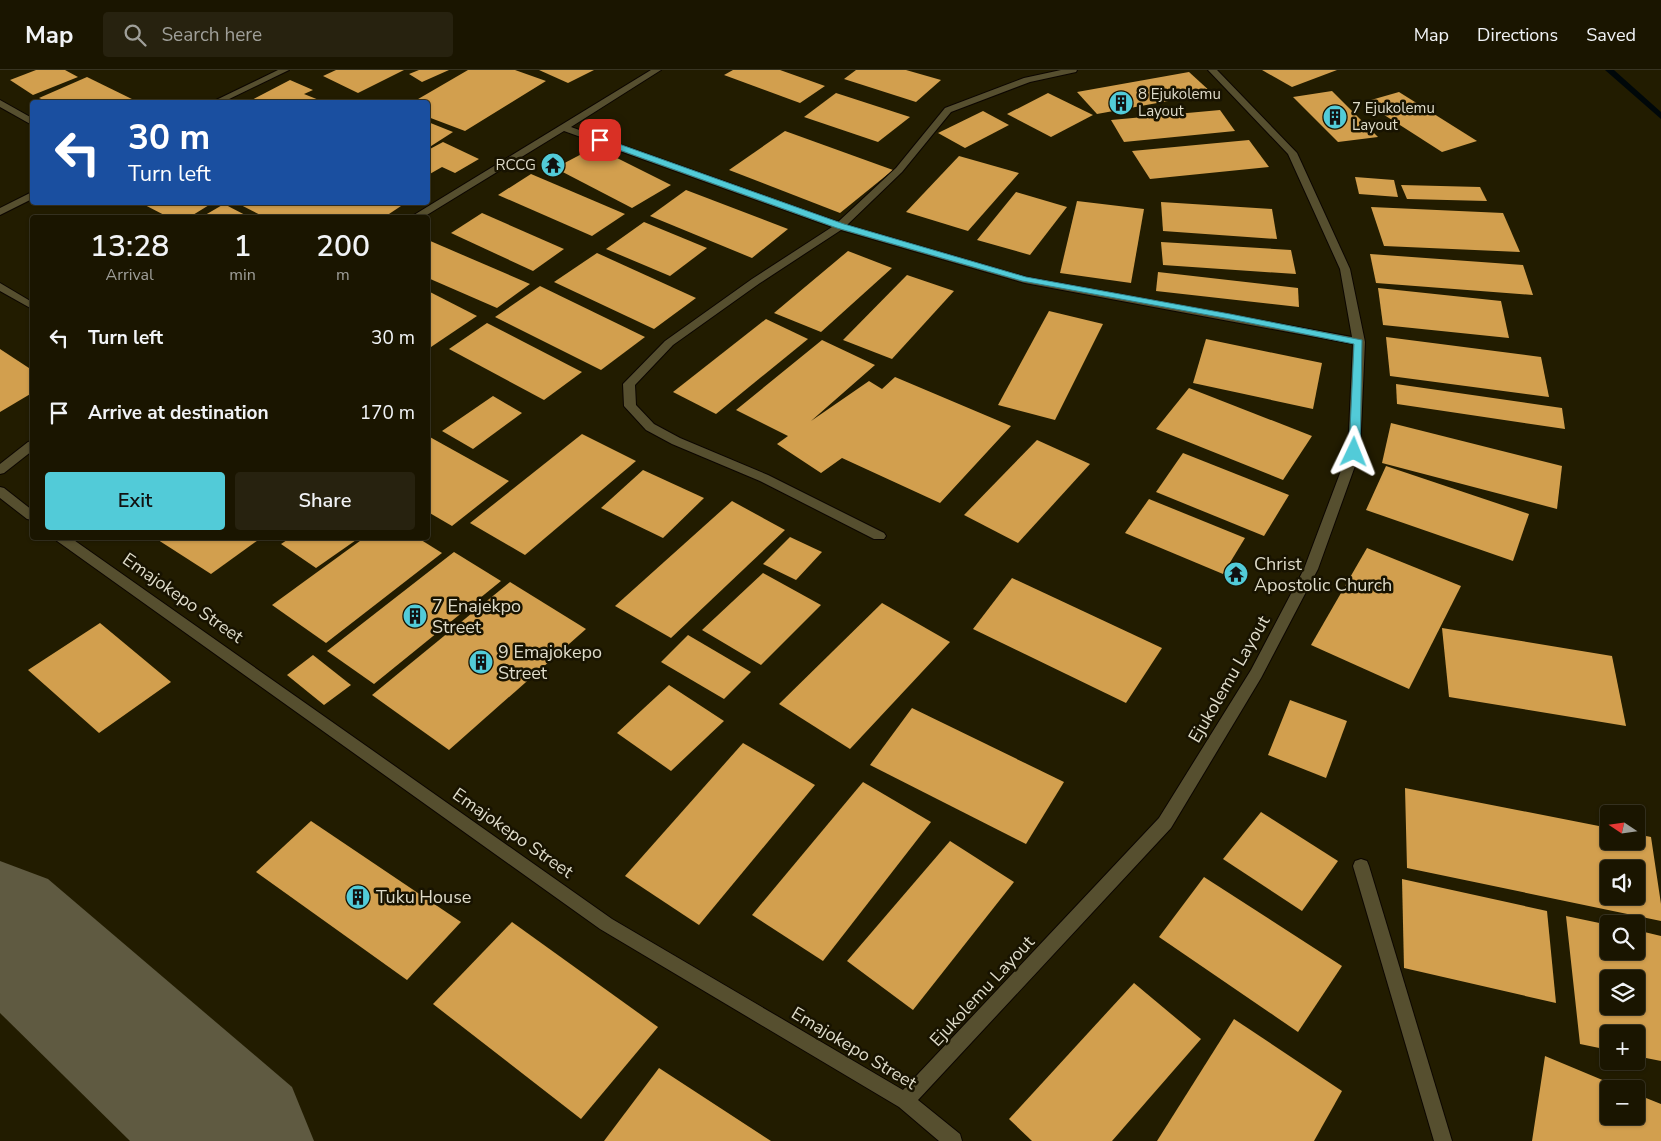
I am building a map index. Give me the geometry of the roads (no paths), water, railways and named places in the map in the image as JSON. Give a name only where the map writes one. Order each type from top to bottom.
[{"type":"street","points":[[221,100],[285,70]]},
{"type":"street","points":[[419,215],[657,70]]},
{"type":"street","points":[[879,536],[764,478],[676,441],[650,426],[630,406],[629,384],[668,343],[756,281],[840,226],[899,170],[948,110],[1027,80],[1073,70]]},
{"type":"street","name":"Ejukolemu Layout","points":[[905,1101],[1165,823],[1256,674],[1311,569],[1354,452],[1359,342],[1345,269],[1292,154],[1212,70]]},
{"type":"street","points":[[0,103],[30,121]]},
{"type":"street","points":[[562,127],[840,226],[1025,280],[1230,316],[1359,342]]},
{"type":"street","points":[[0,212],[30,196]]},
{"type":"street","points":[[0,286],[30,305]]},
{"type":"street","points":[[0,470],[30,446]]},
{"type":"street","points":[[0,491],[30,514]]},
{"type":"street","name":"Emajokepo Street","points":[[65,540],[606,924],[905,1101],[952,1141]]},
{"type":"street","points":[[1361,866],[1443,1141]]},
{"type":"waterway","points":[[1609,70],[1661,116]]},
{"type":"place","name":"8 Ejukolemu Layout","points":[[1121,103]]},
{"type":"place","name":"7 Ejukolemu Layout","points":[[1335,117]]},
{"type":"place","name":"RCCG","points":[[553,165]]},
{"type":"place","name":"Christ Apostolic Church","points":[[1236,574]]},
{"type":"place","name":"7 Enajekpo Street","points":[[415,616]]},
{"type":"place","name":"9 Emajokepo Street","points":[[481,662]]},
{"type":"place","name":"Tuku House","points":[[358,897]]}]
